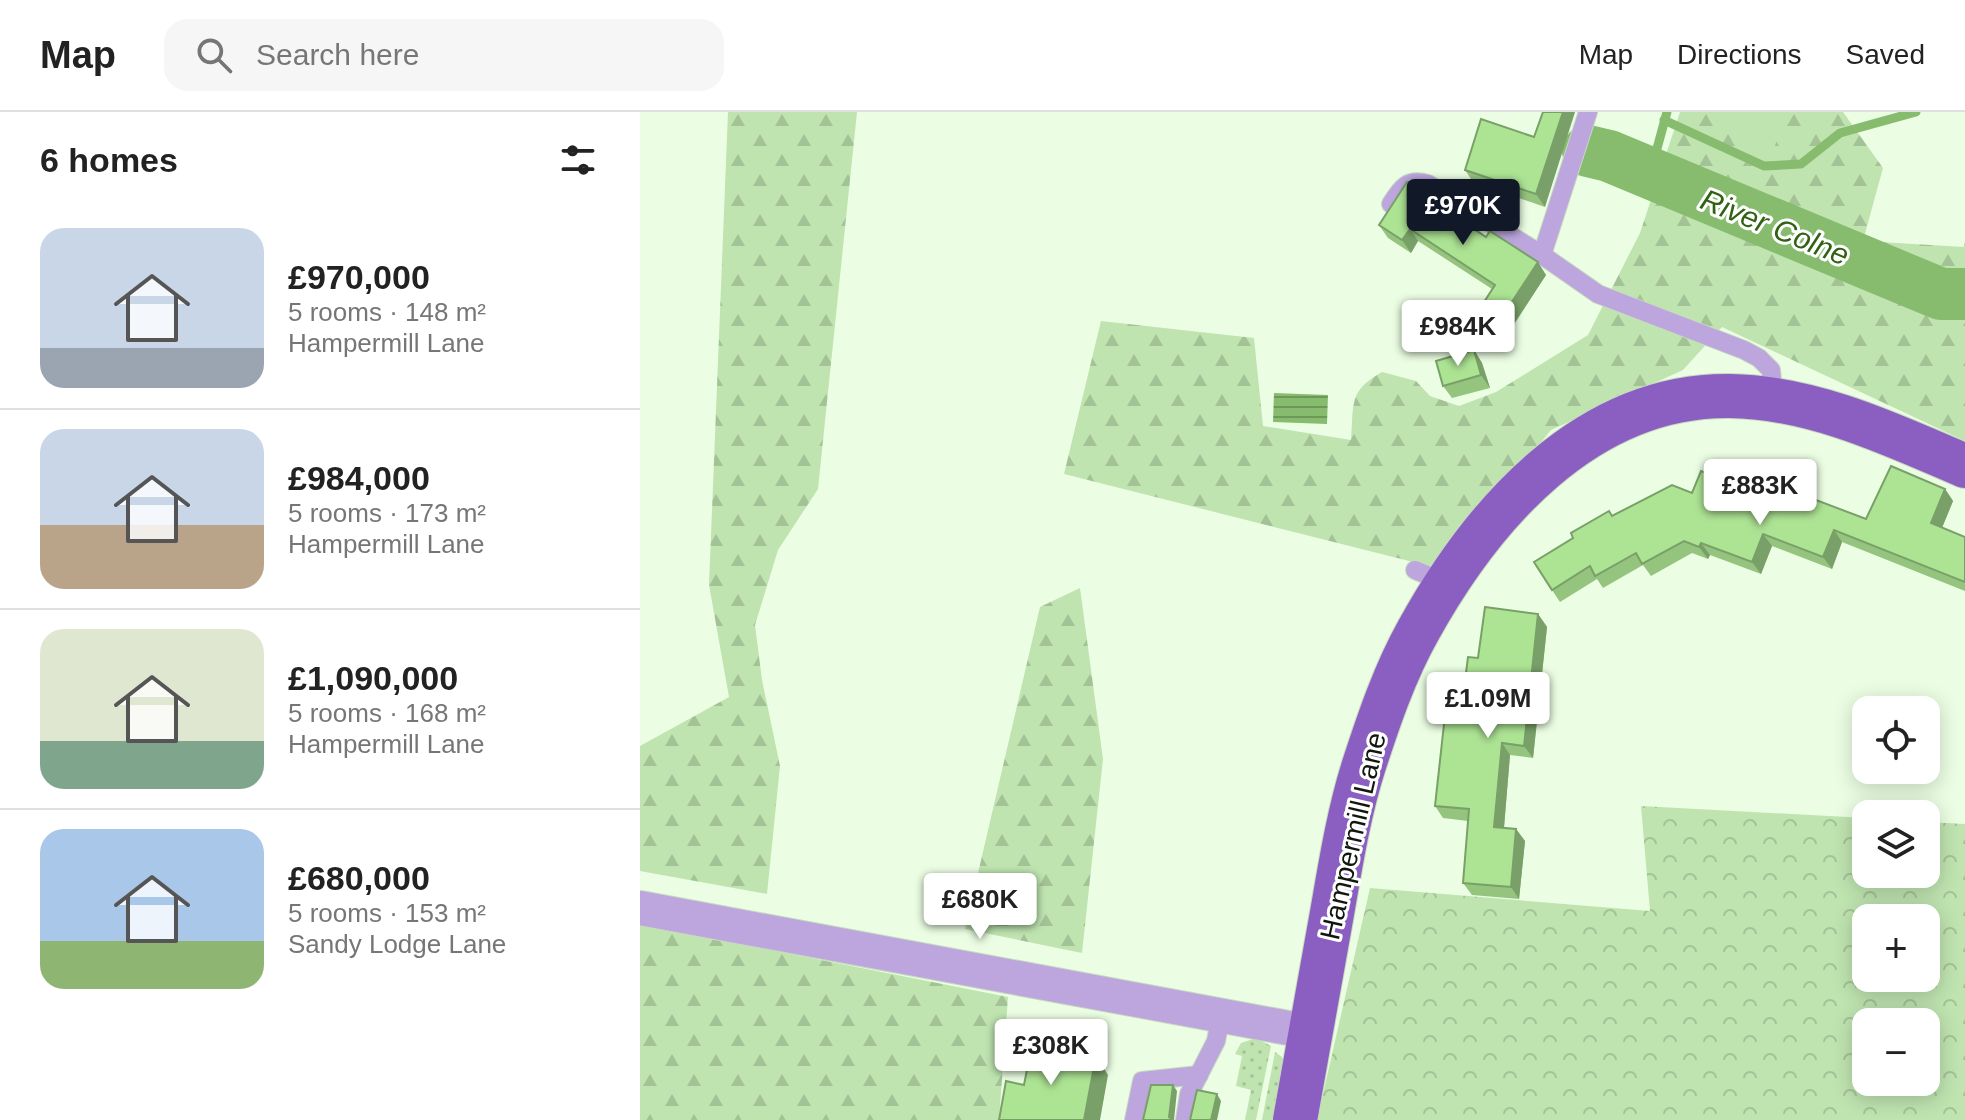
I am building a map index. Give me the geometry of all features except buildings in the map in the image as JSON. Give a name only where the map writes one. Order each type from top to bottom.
[{"type":"main road","name":"Hampermill Lane","points":[[1295,1120],[1340,869],[1363,768],[1391,687],[1417,632],[1430,576],[1540,471],[1574,445],[1607,426],[1653,408],[1696,398],[1730,396],[1774,400],[1850,419],[1965,466]]},
{"type":"street","points":[[640,908],[1310,1032]]},
{"type":"lane","points":[[1542,255],[1588,112]]},
{"type":"lane","points":[[1391,204],[1408,182],[1428,184],[1598,294],[1759,358],[1771,370],[1774,400]]},
{"type":"lane","points":[[1185,1120],[1189,1094],[1216,1041],[1221,1015]]},
{"type":"lane","points":[[1134,1120],[1142,1081],[1199,1075]]},
{"type":"green space","points":[[728,112],[857,112],[818,489],[778,550],[755,625],[762,680],[780,766],[767,894],[640,871],[640,746],[729,697],[709,585]]},
{"type":"green space","points":[[1680,112],[1843,112],[1883,168],[1863,241],[1964,247],[1965,240],[1965,441],[1722,327],[1683,370],[1551,430],[1437,568],[1064,474],[1101,321],[1254,338],[1263,426],[1351,440],[1353,408],[1358,392],[1382,372],[1416,381],[1430,396],[1459,406],[1496,392],[1588,335],[1640,233]]},
{"type":"green space","points":[[1723,112],[1787,112],[1773,151],[1716,129]]},
{"type":"green space","points":[[1080,588],[1103,759],[1082,953],[965,929],[1040,607]]},
{"type":"green space","points":[[1641,806],[1852,817],[1852,888],[1940,888],[1940,823],[1965,824],[1965,1120],[1317,1120],[1370,888],[1650,911]]},
{"type":"green space","points":[[640,924],[1008,997],[999,1120],[640,1120]]},
{"type":"green space","points":[[1256,1038],[1271,1046],[1256,1120],[1245,1120],[1251,1090],[1236,1086],[1242,1056],[1235,1054],[1241,1043]]},
{"type":"green space","points":[[1275,1052],[1282,1057],[1285,1065],[1276,1120],[1262,1120]]},
{"type":"shaded area","points":[[1274,393],[1328,395],[1327,424],[1273,422]]},
{"type":"waterway","points":[[1650,174],[1667,112]]},
{"type":"waterway","points":[[1664,120],[1764,166],[1801,164],[1840,133],[1916,112]]},
{"type":"waterway","name":"River Colne","points":[[1588,151],[1609,156],[1941,294],[1965,294]]}]
